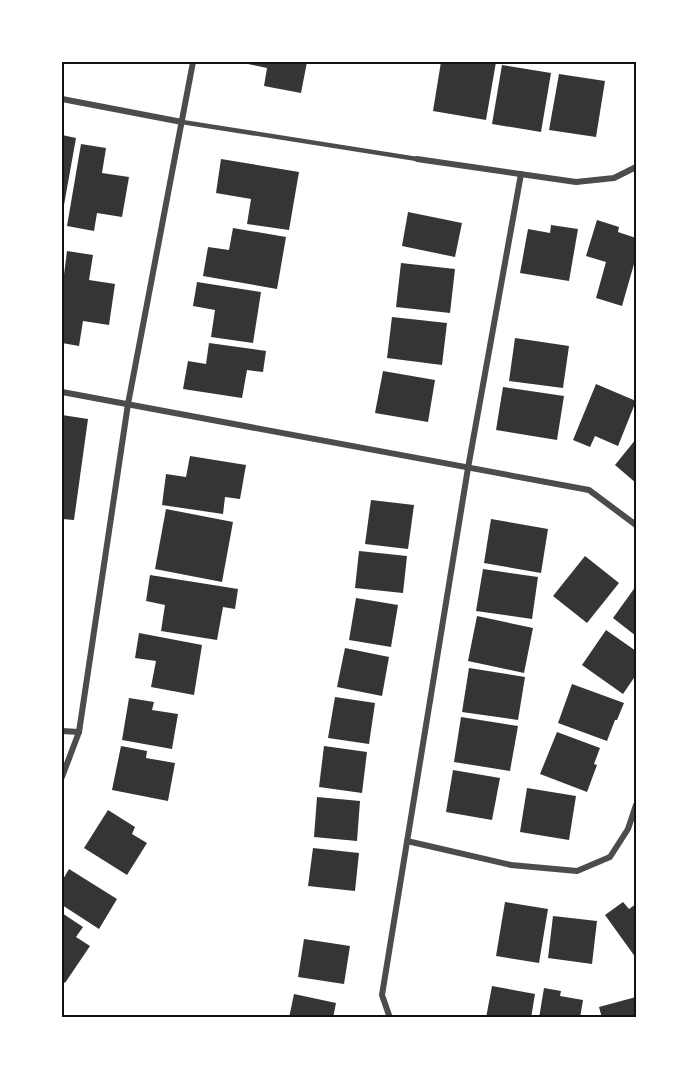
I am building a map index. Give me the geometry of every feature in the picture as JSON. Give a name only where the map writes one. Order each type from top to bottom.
[{"type":"street","points":[[62,777],[79,732],[128,404],[193,62]]},
{"type":"street","points":[[62,99],[182,122]]},
{"type":"street","points":[[417,159],[576,182],[614,178],[636,167]]},
{"type":"street","points":[[390,1017],[382,995],[468,468],[521,174]]},
{"type":"street","points":[[62,392],[589,490],[636,525]]},
{"type":"street","points":[[62,731],[79,732]]},
{"type":"street","points":[[407,841],[511,865],[577,872],[610,857],[628,829],[636,805]]},
{"type":"lane","points":[[182,122],[417,159]]},
{"type":"building","points":[[239,62],[307,62],[301,93],[264,86],[267,68]]},
{"type":"building","points":[[441,62],[496,62],[486,120],[433,111]]},
{"type":"building","points":[[502,65],[551,73],[541,132],[492,124]]},
{"type":"building","points":[[559,74],[605,81],[596,137],[549,130]]},
{"type":"building","points":[[62,135],[76,138],[64,205],[62,204]]},
{"type":"building","points":[[81,144],[106,148],[102,173],[129,177],[122,217],[97,213],[94,231],[67,226]]},
{"type":"building","points":[[221,159],[299,172],[289,230],[247,224],[251,199],[216,193]]},
{"type":"building","points":[[408,212],[462,223],[455,257],[402,246]]},
{"type":"building","points":[[597,220],[619,227],[618,232],[636,238],[636,257],[622,306],[596,298],[606,262],[586,256]]},
{"type":"building","points":[[551,225],[578,229],[569,281],[520,273],[528,229],[550,233]]},
{"type":"building","points":[[233,228],[286,237],[277,289],[203,276],[208,247],[229,250]]},
{"type":"building","points":[[67,251],[93,255],[89,280],[115,284],[109,325],[83,321],[79,346],[62,343],[62,290]]},
{"type":"building","points":[[401,263],[455,269],[450,313],[396,307]]},
{"type":"building","points":[[197,282],[261,292],[253,343],[211,337],[215,310],[193,306]]},
{"type":"building","points":[[392,317],[447,323],[442,365],[387,358]]},
{"type":"building","points":[[515,338],[569,346],[563,388],[509,381]]},
{"type":"building","points":[[209,343],[266,351],[263,372],[247,370],[242,398],[183,389],[188,361],[206,364]]},
{"type":"building","points":[[383,371],[435,380],[428,422],[375,413]]},
{"type":"building","points":[[596,384],[636,401],[618,446],[595,436],[590,447],[573,440]]},
{"type":"building","points":[[503,387],[564,396],[557,440],[496,430]]},
{"type":"building","points":[[62,415],[88,419],[74,520],[62,519]]},
{"type":"building","points":[[636,439],[636,483],[615,465]]},
{"type":"building","points":[[190,456],[246,465],[240,499],[225,497],[223,514],[162,505],[166,474],[186,477]]},
{"type":"building","points":[[371,500],[414,505],[408,549],[365,544]]},
{"type":"building","points":[[166,509],[233,522],[222,582],[155,569]]},
{"type":"building","points":[[491,519],[548,529],[541,573],[484,563]]},
{"type":"building","points":[[359,551],[407,556],[403,593],[355,588]]},
{"type":"building","points":[[585,556],[619,583],[587,623],[553,596]]},
{"type":"building","points":[[483,569],[538,577],[532,619],[476,611]]},
{"type":"building","points":[[150,575],[238,589],[235,609],[223,607],[217,640],[161,631],[165,605],[146,601]]},
{"type":"building","points":[[636,586],[636,636],[613,618]]},
{"type":"building","points":[[356,598],[398,605],[391,647],[349,640]]},
{"type":"building","points":[[477,616],[533,628],[524,673],[468,661]]},
{"type":"building","points":[[606,630],[636,651],[634,668],[636,675],[623,694],[582,665]]},
{"type":"building","points":[[139,633],[202,645],[194,695],[151,687],[156,661],[135,658]]},
{"type":"building","points":[[345,648],[389,657],[382,696],[337,687]]},
{"type":"building","points":[[469,668],[525,677],[518,720],[462,712]]},
{"type":"building","points":[[572,684],[624,703],[607,741],[558,723]]},
{"type":"building","points":[[335,697],[375,703],[369,744],[328,738]]},
{"type":"building","points":[[129,698],[154,702],[152,710],[178,714],[172,749],[122,740]]},
{"type":"building","points":[[461,717],[518,726],[510,771],[454,762]]},
{"type":"building","points":[[557,732],[600,748],[594,764],[597,765],[587,792],[540,774]]},
{"type":"building","points":[[121,746],[147,751],[146,758],[175,763],[168,801],[112,790]]},
{"type":"building","points":[[324,746],[367,752],[362,793],[319,787]]},
{"type":"building","points":[[453,770],[500,778],[492,820],[446,812]]},
{"type":"building","points":[[527,788],[576,796],[569,840],[520,832]]},
{"type":"building","points":[[317,797],[360,801],[357,841],[314,837]]},
{"type":"building","points":[[108,810],[135,827],[132,834],[147,843],[127,875],[84,848]]},
{"type":"building","points":[[313,848],[359,853],[355,891],[308,886]]},
{"type":"building","points":[[69,869],[117,899],[99,929],[62,905],[62,881]]},
{"type":"building","points":[[505,902],[548,909],[539,963],[496,956]]},
{"type":"building","points":[[623,902],[629,909],[636,904],[636,958],[605,915]]},
{"type":"building","points":[[62,913],[83,927],[76,937],[90,946],[65,983],[62,981]]},
{"type":"building","points":[[553,916],[597,921],[592,964],[548,958]]},
{"type":"building","points":[[304,939],[350,946],[344,984],[298,977]]},
{"type":"building","points":[[492,986],[535,994],[531,1018],[486,1018]]},
{"type":"building","points":[[544,988],[561,991],[560,996],[583,1000],[580,1018],[539,1018]]},
{"type":"building","points":[[294,994],[336,1003],[333,1018],[289,1018]]},
{"type":"building","points":[[636,997],[636,1018],[602,1018],[599,1007]]}]
